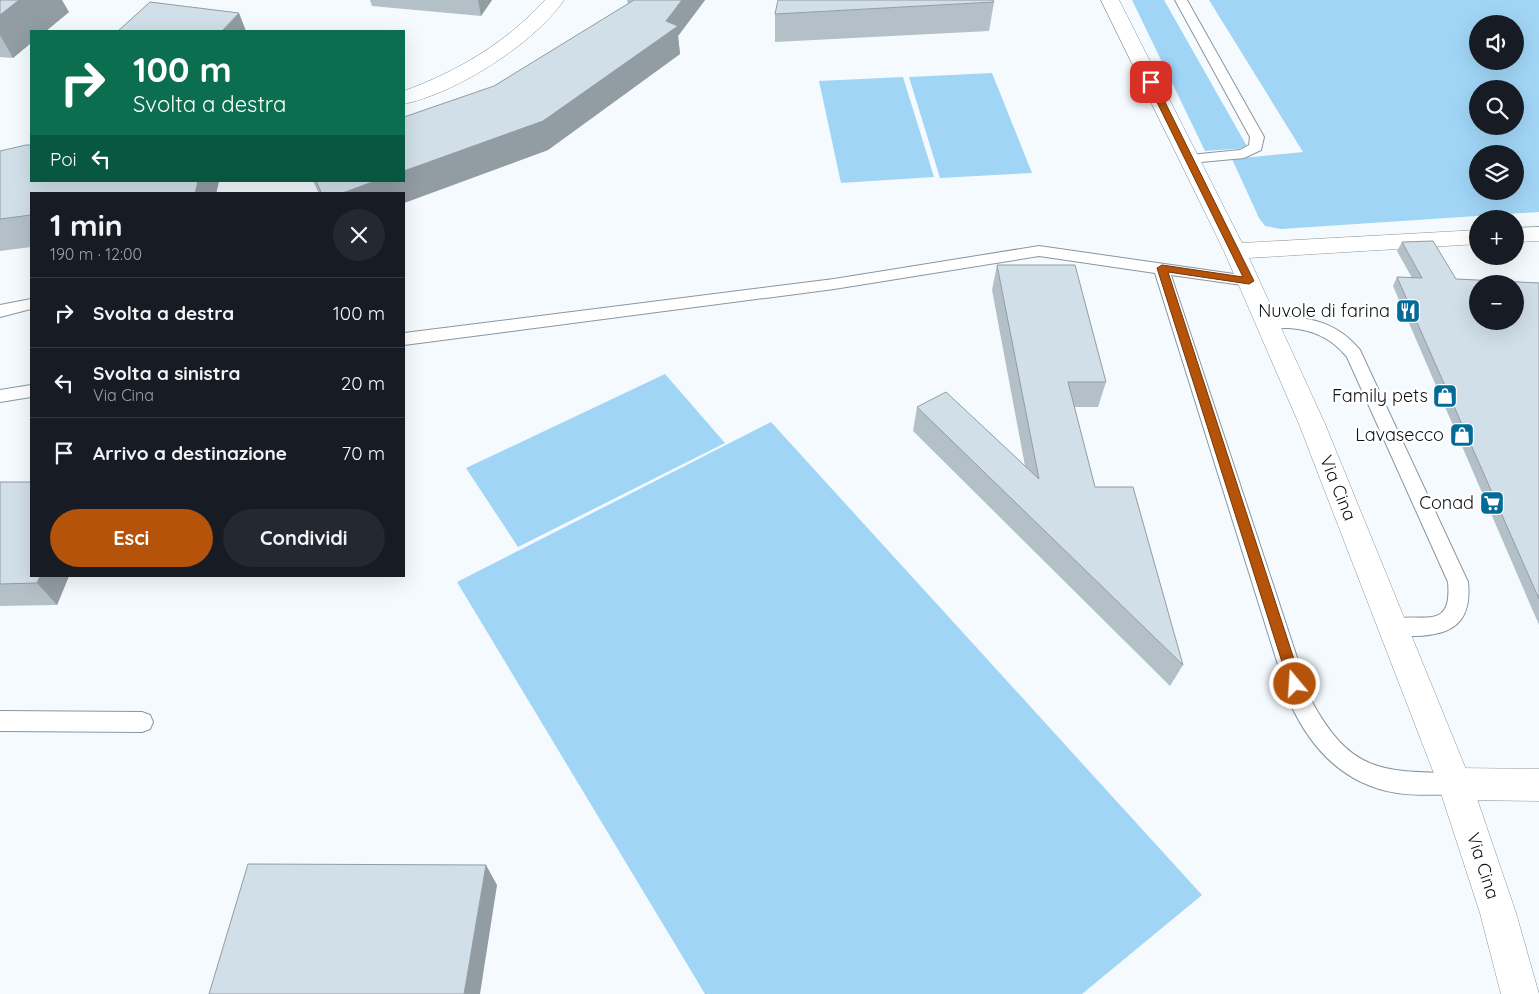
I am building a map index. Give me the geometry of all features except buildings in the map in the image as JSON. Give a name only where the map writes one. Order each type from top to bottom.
[{"type":"street","points":[[405,98],[444,82],[490,57],[531,26],[556,0]]},
{"type":"street","name":"Via Cina","points":[[1110,0],[1235,251],[1312,424],[1455,784],[1498,913],[1520,994]]},
{"type":"street","points":[[1524,235],[1539,234]]},
{"type":"street","points":[[1235,251],[1469,238]]},
{"type":"street","points":[[1455,784],[1539,785]]},
{"type":"lane","points":[[1181,0],[1257,138],[1256,147],[1244,154],[1190,159]]},
{"type":"lane","points":[[405,339],[824,285],[1039,251],[1249,281]]},
{"type":"lane","points":[[1162,268],[1301,703],[1310,720],[1323,741],[1341,759],[1360,771],[1383,780],[1455,784]]},
{"type":"lane","points":[[0,311],[30,304]]},
{"type":"lane","points":[[1268,322],[1312,324],[1332,333],[1351,350],[1458,582],[1460,591],[1456,611],[1445,623],[1436,626],[1394,627]]},
{"type":"lane","points":[[0,396],[30,391]]},
{"type":"lane","points":[[0,721],[142,722]]},
{"type":"shaded area","points":[[1132,0],[1164,0],[1248,148],[1205,151]]},
{"type":"shaded area","points":[[1209,0],[1539,0],[1539,212],[1524,213],[1524,210],[1469,210],[1469,217],[1281,229],[1265,226],[1259,218],[1232,159],[1303,152]]},
{"type":"shaded area","points":[[992,73],[1032,173],[940,178],[909,77]]},
{"type":"shaded area","points":[[903,77],[934,177],[841,183],[819,81]]},
{"type":"shaded area","points":[[665,374],[725,443],[518,547],[466,468]]},
{"type":"shaded area","points":[[771,422],[1202,895],[1082,994],[705,994],[457,582]]},
{"type":"place","name":"Nuvole di farina","points":[[1408,311]]},
{"type":"place","name":"Family pets","points":[[1445,396]]},
{"type":"place","name":"Lavasecco","points":[[1462,435]]},
{"type":"place","name":"Conad","points":[[1492,503]]},
{"type":"route","points":[[1151,82],[1249,281],[1162,268],[1295,684]]}]
